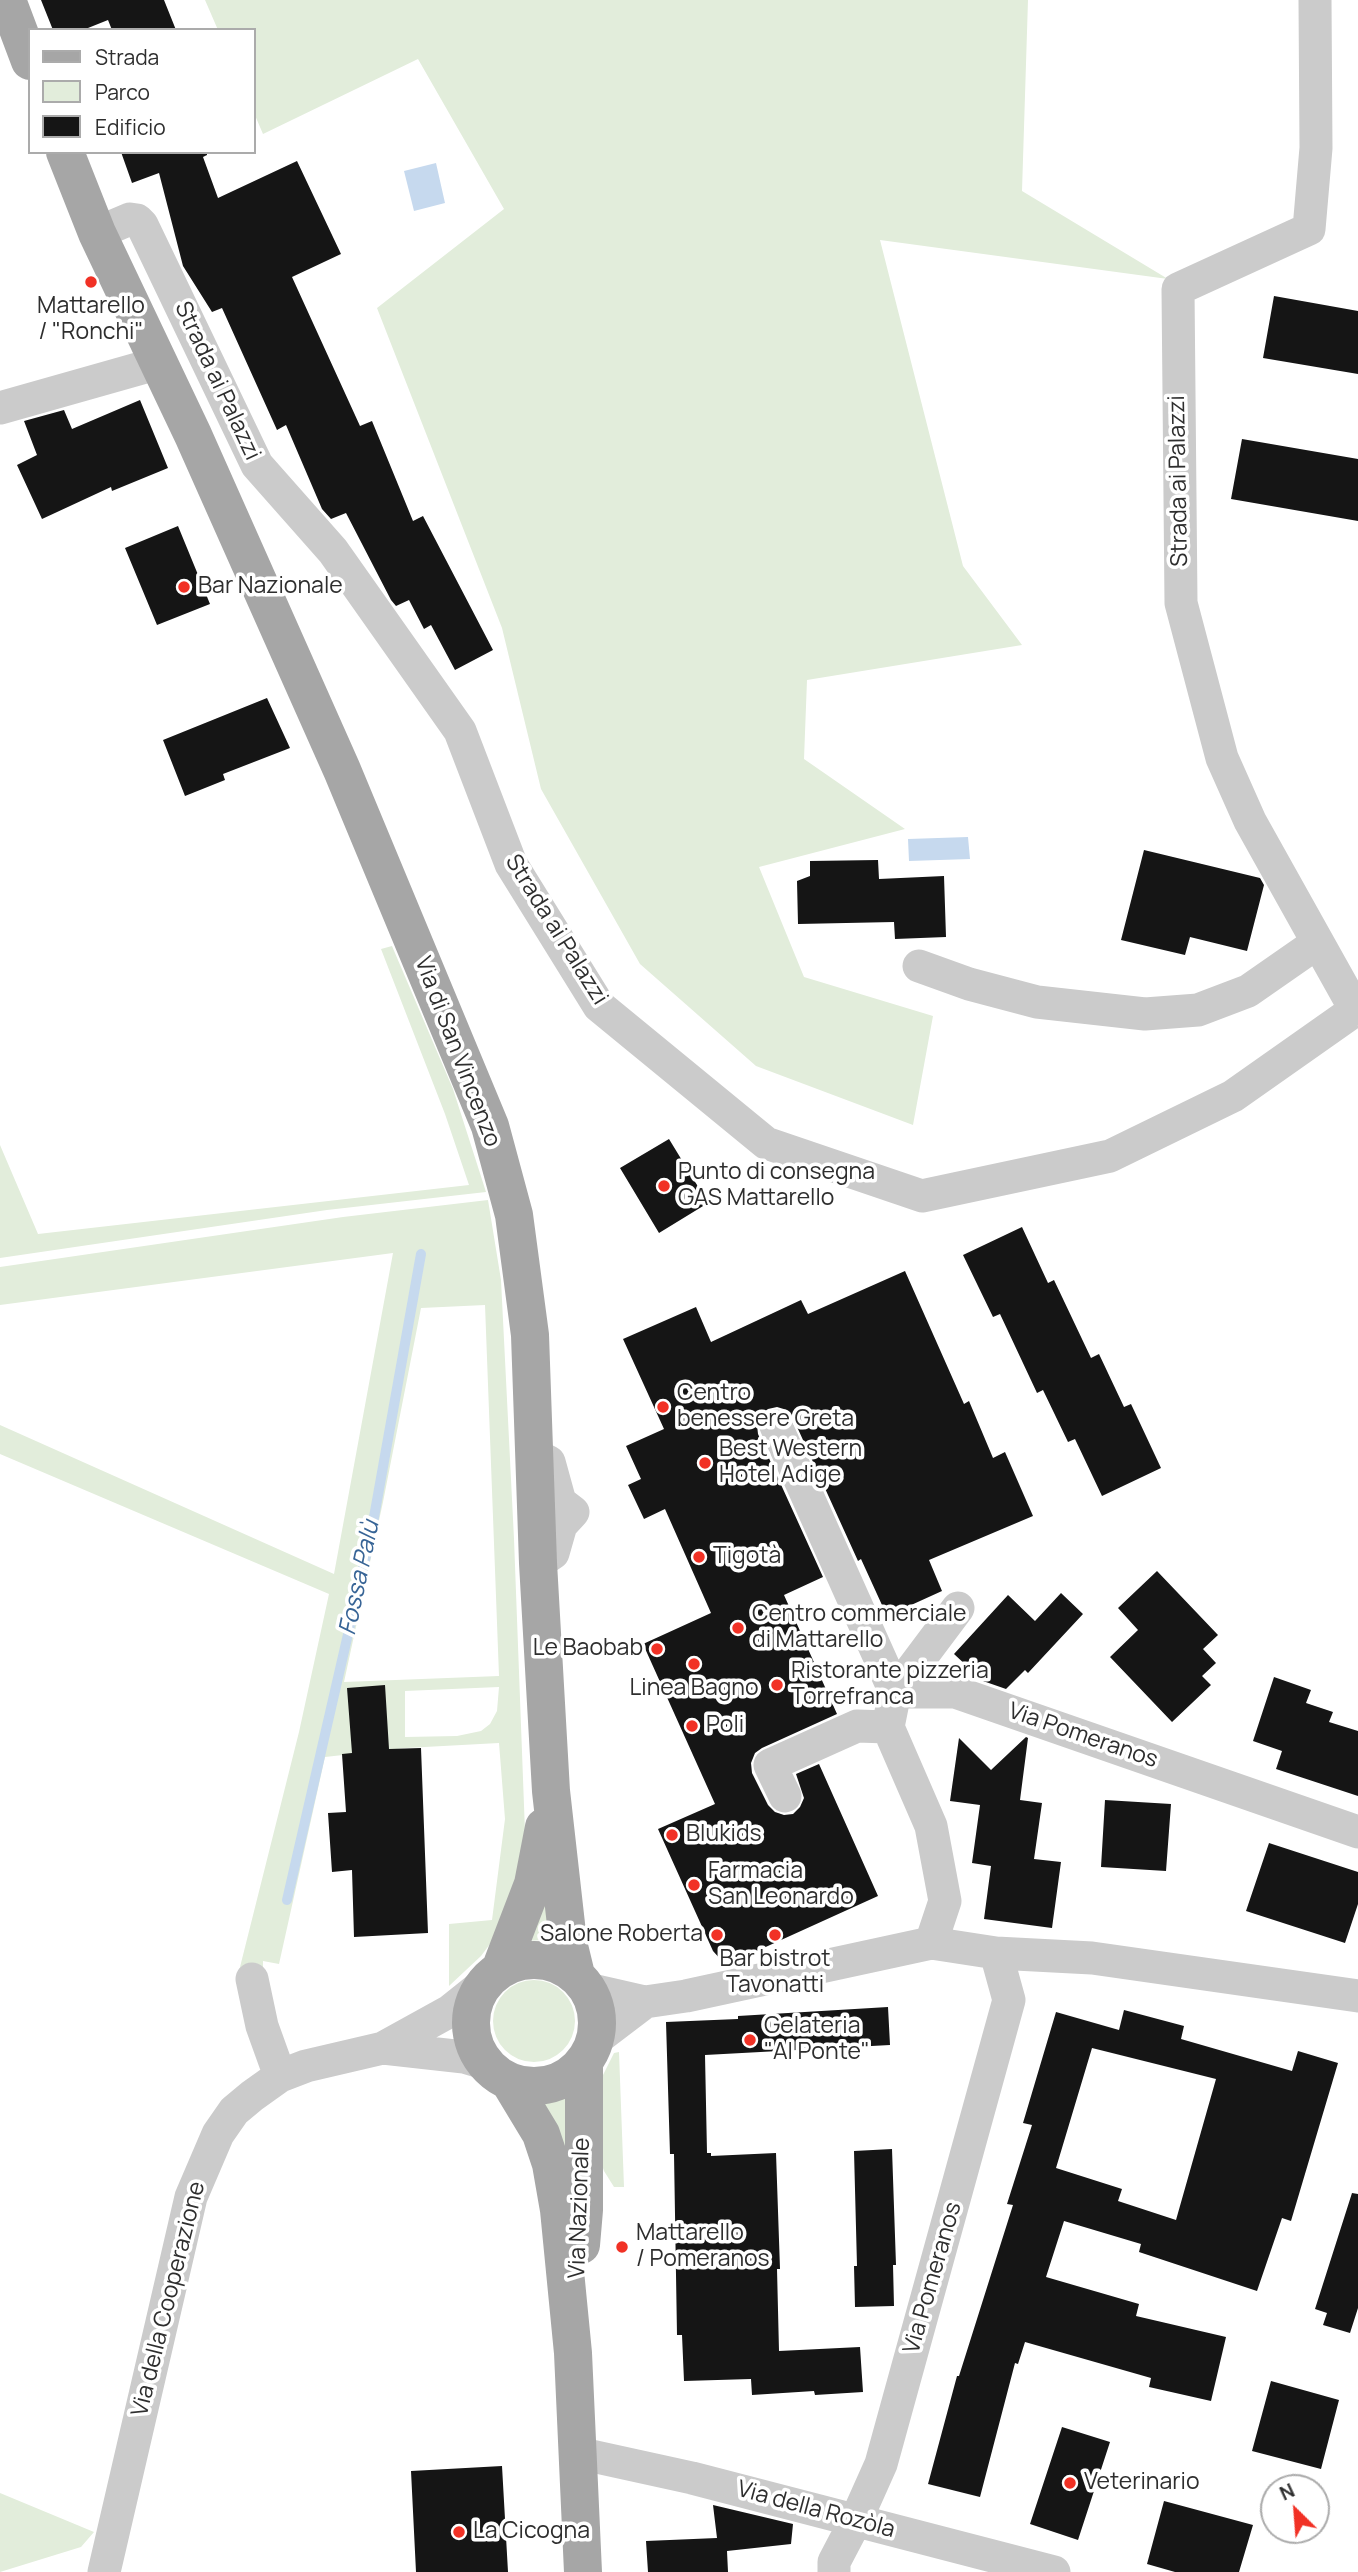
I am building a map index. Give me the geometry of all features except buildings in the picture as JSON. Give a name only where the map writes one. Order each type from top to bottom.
[{"type":"main road","points":[[6,0],[28,56]]},
{"type":"main road","name":"Via di San Vincenzo","points":[[66,154],[119,284],[159,363],[342,770],[490,1126],[514,1215],[530,1335],[538,1563],[551,1791],[568,1942],[582,1982]]},
{"type":"main road","name":"Via di San Vincenzo","points":[[492,1976],[533,1884],[551,1791]]},
{"type":"main road","points":[[492,1976],[518,1962],[539,1960],[558,1964],[582,1982]]},
{"type":"main road","name":"Via Nazionale","points":[[492,1976],[474,2001],[471,2023],[474,2044],[541,2134],[551,2164],[559,2210],[573,2353],[583,2572]]},
{"type":"main road","name":"Via Nazionale","points":[[573,2353],[584,2210],[590,2051],[598,2022],[595,2005],[582,1982]]},
{"type":"main road","points":[[496,2072],[529,2086],[550,2085],[568,2076],[590,2051]]},
{"type":"street","name":"Strada ai Palazzi","points":[[97,233],[130,219],[137,220],[172,286],[257,465],[333,551],[460,731],[510,864],[599,1006],[766,1143],[922,1196],[1110,1156],[1233,1096],[1357,1009],[1317,943],[1250,821],[1222,758],[1181,603],[1178,289],[1309,229],[1317,148],[1315,0]]},
{"type":"street","points":[[119,284],[160,266]]},
{"type":"street","points":[[0,408],[159,363]]},
{"type":"street","points":[[919,965],[969,984],[1037,1002],[1145,1014],[1198,1010],[1248,991],[1317,943]]},
{"type":"street","points":[[776,1426],[895,1692]]},
{"type":"street","points":[[785,1796],[770,1765],[811,1747],[873,1727],[895,1692],[958,1608]]},
{"type":"street","name":"Via Pomeranos","points":[[895,1692],[955,1692],[1358,1832]]},
{"type":"street","points":[[873,1727],[931,1826],[945,1901],[931,1943]]},
{"type":"street","points":[[582,1982],[645,2002],[686,1996],[931,1943],[996,1952],[1092,1958],[1358,1996]]},
{"type":"street","name":"Via Pomeranos","points":[[834,2572],[834,2562],[881,2464],[999,2045],[1009,2000],[996,1952]]},
{"type":"street","name":"Via della Cooperazione","points":[[104,2572],[191,2197],[204,2163],[223,2127],[234,2111],[280,2076],[306,2066],[383,2048],[450,2011],[492,1976]]},
{"type":"street","points":[[252,1979],[262,2026],[280,2076]]},
{"type":"street","points":[[590,2051],[645,2002]]},
{"type":"street","name":"Via della Cooperazione","points":[[383,2048],[464,2057],[496,2072]]},
{"type":"street","name":"Via della Rozòla","points":[[578,2453],[649,2467],[1054,2572]]},
{"type":"green space","points":[[205,0],[1028,0],[1022,191],[1168,279],[880,240],[963,566],[1022,645],[807,680],[804,759],[905,829],[759,867],[804,977],[933,1016],[913,1125],[756,1066],[640,964],[541,789],[502,628],[377,308],[504,209],[418,59],[263,134],[256,118],[256,28],[217,28]]},
{"type":"green space","points":[[392,946],[453,1089],[486,1192],[327,1210],[0,1258],[0,1145],[38,1234],[469,1185],[445,1114],[381,949]]},
{"type":"green space","points":[[488,1200],[501,1280],[525,1832],[522,1865],[493,1940],[481,1956],[449,1986],[449,1924],[492,1920],[505,1819],[499,1743],[406,1748],[325,1757],[279,1964],[263,1961],[263,1977],[236,1983],[299,1732],[329,1594],[0,1454],[0,1425],[334,1574],[393,1253],[0,1305],[0,1267],[343,1217]],"holes":[[[485,1305],[499,1676],[344,1682],[421,1308]],[[499,1687],[497,1711],[490,1724],[481,1731],[457,1736],[405,1737],[405,1691]]]},
{"type":"green space","points":[[542,1887],[557,1942],[523,1941]]},
{"type":"green space","points":[[534,1980],[550,1983],[563,1992],[572,2005],[575,2021],[572,2037],[563,2050],[550,2059],[534,2062],[518,2059],[505,2050],[496,2037],[493,2021],[496,2005],[505,1992],[518,1983]]},
{"type":"green space","points":[[619,2052],[624,2187],[614,2187],[604,2171],[598,2153],[601,2079],[614,2053]]},
{"type":"green space","points":[[571,2092],[572,2199],[537,2102]]},
{"type":"green space","points":[[0,2493],[94,2532],[81,2547],[0,2572]]},
{"type":"water","points":[[436,163],[445,203],[414,211],[404,171]]},
{"type":"water","points":[[968,837],[970,859],[909,861],[908,839]]},
{"type":"waterway","name":"Fossa Palù","points":[[287,1900],[371,1534],[421,1254]]},
{"type":"place","name":"Mattarello / \"Ronchi\"","points":[[91,282]]},
{"type":"place","name":"Bar Nazionale","points":[[184,587]]},
{"type":"place","name":"Punto di consegna GAS Mattarello","points":[[664,1186]]},
{"type":"place","name":"Centro benessere Greta","points":[[663,1407]]},
{"type":"place","name":"Best Western Hotel Adige","points":[[705,1463]]},
{"type":"place","name":"Tigotà","points":[[699,1557]]},
{"type":"place","name":"Centro commerciale di Mattarello","points":[[738,1628]]},
{"type":"place","name":"Le Baobab","points":[[657,1649]]},
{"type":"place","name":"Linea Bagno","points":[[694,1664]]},
{"type":"place","name":"Ristorante pizzeria Torrefranca","points":[[777,1685]]},
{"type":"place","name":"Poli","points":[[692,1726]]},
{"type":"place","name":"Blukids","points":[[672,1835]]},
{"type":"place","name":"Farmacia San Leonardo","points":[[694,1885]]},
{"type":"place","name":"Salone Roberta","points":[[717,1935]]},
{"type":"place","name":"Bar bistrot Tavonatti","points":[[775,1935]]},
{"type":"place","name":"Gelateria \"Al Ponte\"","points":[[750,2040]]},
{"type":"place","name":"Mattarello / Pomeranos","points":[[622,2247]]},
{"type":"place","name":"Veterinario","points":[[1070,2483]]},
{"type":"place","name":"La Cicogna","points":[[459,2532]]}]
